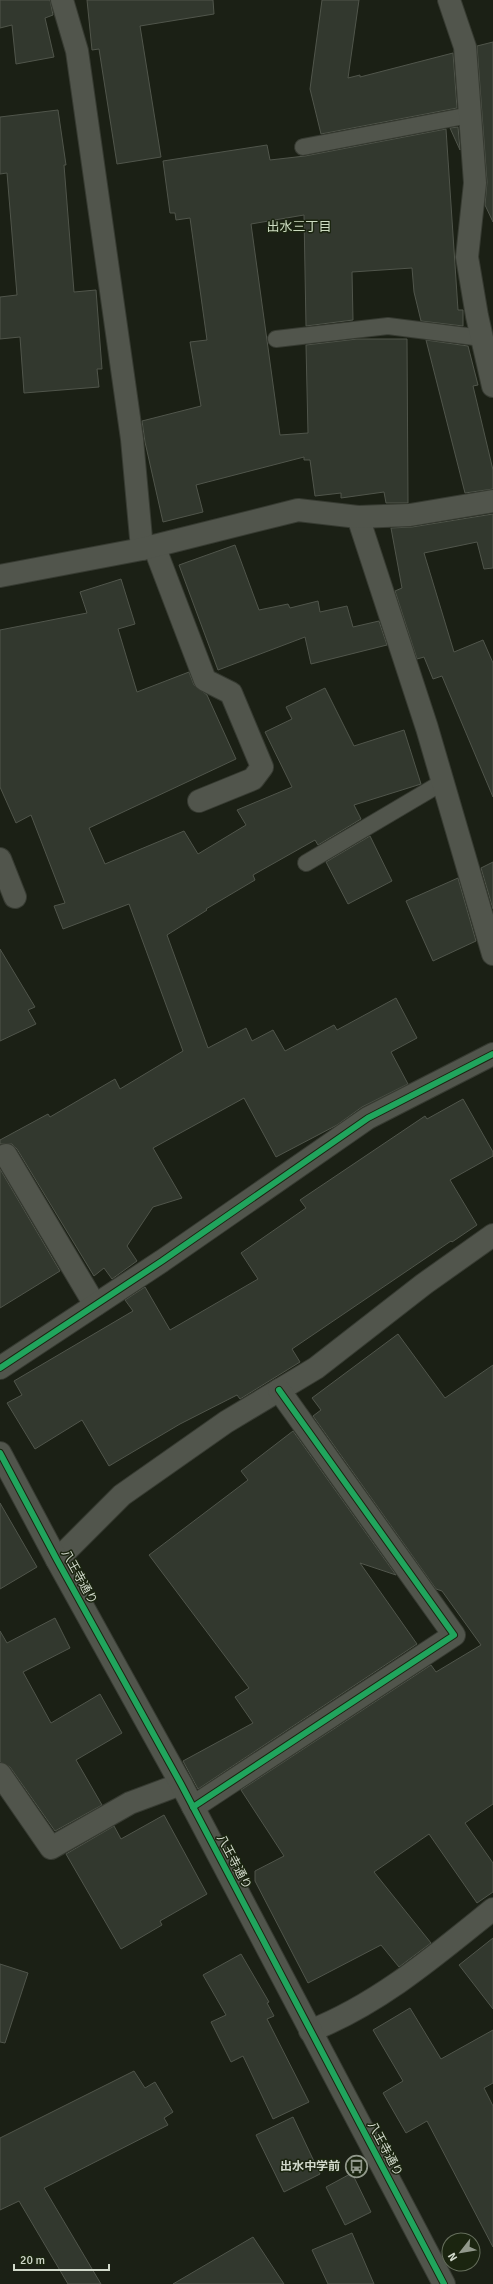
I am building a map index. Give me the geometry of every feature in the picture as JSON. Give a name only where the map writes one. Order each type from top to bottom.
[{"type":"street","points":[[62,0],[77,51],[148,548],[205,680],[231,693],[262,767],[253,779],[199,801]]},
{"type":"street","points":[[449,0],[465,47],[475,182],[467,257],[482,338],[493,386]]},
{"type":"street","points":[[0,576],[148,548],[298,510],[358,517],[410,515],[493,501]]},
{"type":"street","points":[[358,517],[443,782],[493,954]]},
{"type":"street","points":[[0,859],[15,897]]},
{"type":"street","points":[[0,1368],[236,1211],[368,1118],[493,1054]]},
{"type":"street","points":[[6,1155],[95,1305]]},
{"type":"street","points":[[57,1560],[122,1495],[226,1422],[316,1368],[424,1284],[493,1235]]},
{"type":"street","points":[[193,1807],[454,1636],[279,1390]]},
{"type":"street","name":"八王寺通り","points":[[0,1453],[57,1560],[181,1784],[444,2284]]},
{"type":"street","points":[[0,1774],[51,1848],[130,1803],[181,1784]]},
{"type":"street","points":[[310,2031],[327,2024],[392,1988],[493,1909]]},
{"type":"lane","points":[[303,147],[470,115]]},
{"type":"lane","points":[[276,339],[388,326],[482,338]]},
{"type":"lane","points":[[306,863],[443,782]]},
{"type":"building","points":[[0,0],[50,0],[53,15],[45,18],[54,57],[16,64],[12,25],[0,28]]},
{"type":"building","points":[[87,0],[213,0],[214,14],[140,26],[161,157],[117,164],[99,49],[92,50]]},
{"type":"building","points":[[322,0],[359,0],[348,78],[360,75],[360,77],[453,53],[457,108],[321,134],[310,89]]},
{"type":"building","points":[[493,42],[493,222],[485,205],[487,182],[477,46]]},
{"type":"building","points":[[58,110],[66,165],[64,165],[74,292],[96,290],[102,369],[97,369],[99,387],[24,393],[20,337],[0,339],[0,297],[17,295],[7,173],[0,174],[0,117]]},
{"type":"building","points":[[458,127],[460,150],[450,128]]},
{"type":"building","points":[[446,129],[458,310],[463,310],[463,326],[421,321],[414,292],[412,268],[352,272],[353,320],[306,326],[304,215],[251,224],[280,435],[308,433],[306,345],[357,339],[407,339],[408,503],[386,503],[384,492],[341,498],[341,493],[315,496],[310,460],[304,460],[304,457],[196,485],[203,512],[163,522],[145,442],[142,421],[201,406],[190,342],[207,340],[190,218],[176,220],[175,213],[170,213],[163,161],[267,145],[270,160],[305,156]]},
{"type":"building","points":[[426,340],[468,346],[478,385],[473,386],[493,470],[493,489],[465,493]]},
{"type":"building","points":[[493,514],[493,568],[484,569],[477,542],[424,553],[454,652],[483,640],[493,663],[493,797],[442,676],[433,679],[424,657],[417,659],[395,591],[402,588],[391,528],[412,527]]},
{"type":"building","points":[[235,545],[259,610],[288,604],[290,608],[318,601],[320,612],[347,606],[353,627],[379,621],[387,645],[311,664],[305,637],[218,670],[179,565]]},
{"type":"building","points":[[121,579],[135,624],[118,629],[137,692],[189,672],[194,685],[207,695],[236,759],[89,828],[105,864],[184,831],[198,854],[246,825],[237,810],[292,787],[265,732],[292,719],[286,707],[325,688],[354,746],[404,730],[421,784],[354,805],[361,819],[318,845],[315,840],[253,875],[255,880],[206,909],[207,910],[167,935],[208,1048],[246,1028],[252,1041],[273,1030],[285,1051],[334,1025],[337,1030],[396,998],[417,1038],[391,1052],[408,1084],[362,1107],[337,1125],[276,1157],[244,1098],[153,1148],[182,1198],[153,1207],[127,1246],[137,1261],[112,1279],[104,1268],[94,1276],[17,1149],[12,1144],[0,1144],[0,1140],[48,1114],[50,1117],[115,1079],[120,1089],[183,1051],[129,904],[63,929],[54,906],[65,903],[31,815],[16,823],[0,787],[0,630],[87,613],[80,592]]},
{"type":"building","points":[[370,836],[392,881],[348,904],[326,862]]},
{"type":"building","points":[[493,862],[493,909],[481,868]]},
{"type":"building","points":[[458,878],[476,941],[433,961],[406,901]]},
{"type":"building","points":[[0,949],[35,1007],[28,1010],[36,1024],[0,1041]]},
{"type":"building","points":[[463,1099],[493,1152],[493,1156],[450,1180],[477,1225],[292,1349],[300,1362],[240,1399],[237,1395],[180,1424],[109,1466],[82,1420],[35,1449],[7,1403],[22,1395],[14,1381],[133,1311],[125,1300],[145,1287],[170,1330],[258,1279],[241,1253],[306,1208],[300,1200],[425,1116],[427,1119]]},
{"type":"building","points":[[0,1169],[60,1271],[0,1308]]},
{"type":"building","points":[[398,1334],[445,1398],[493,1365],[493,1804],[465,1823],[493,1863],[493,1892],[477,1903],[429,1834],[374,1872],[431,1943],[399,1967],[381,1945],[308,1983],[255,1881],[255,1871],[284,1856],[241,1790],[431,1665],[436,1672],[481,1645],[442,1591],[436,1589],[313,1416],[321,1410],[312,1398]]},
{"type":"building","points":[[293,1431],[396,1575],[360,1563],[417,1644],[198,1789],[183,1761],[253,1723],[235,1697],[249,1688],[149,1555],[248,1480],[241,1471]]},
{"type":"building","points":[[0,1503],[37,1567],[0,1589]]},
{"type":"building","points":[[55,1618],[70,1648],[23,1672],[51,1723],[100,1694],[122,1733],[76,1760],[102,1805],[55,1831],[10,1767],[0,1762],[0,1631],[7,1643]]},
{"type":"building","points":[[164,1815],[207,1894],[160,1921],[162,1925],[121,1949],[66,1854],[114,1826],[121,1839]]},
{"type":"building","points":[[493,1938],[493,2009],[459,1965]]},
{"type":"building","points":[[241,1954],[269,2002],[267,2003],[274,2016],[267,2019],[309,2102],[273,2119],[243,2056],[231,2062],[211,2022],[226,2015],[203,1975]]},
{"type":"building","points":[[0,1964],[28,1973],[5,2043],[0,2042]]},
{"type":"building","points":[[410,2008],[441,2059],[493,2030],[493,2083],[484,2088],[493,2106],[493,2247],[427,2121],[406,2133],[383,2093],[403,2081],[373,2030]]},
{"type":"building","points":[[134,2071],[145,2088],[155,2082],[173,2112],[164,2118],[168,2125],[44,2188],[101,2284],[68,2284],[19,2201],[0,2210],[0,2138]]},
{"type":"building","points":[[293,2117],[320,2174],[284,2192],[256,2135]]},
{"type":"building","points":[[352,2173],[371,2212],[345,2225],[326,2187]]},
{"type":"building","points":[[352,2233],[374,2284],[328,2284],[312,2250]]},
{"type":"building","points":[[253,2237],[284,2284],[173,2284]]},
{"type":"cycle path","points":[[0,1368],[162,1261],[368,1118],[493,1054]]},
{"type":"cycle path","points":[[193,1807],[454,1635],[279,1390]]},
{"type":"cycle path","points":[[0,1453],[57,1560],[181,1784],[444,2284]]},
{"type":"place","name":"出水中学前","points":[[356,2166]]},
{"type":"district","name":"出水三丁目","points":[[299,227]]}]
